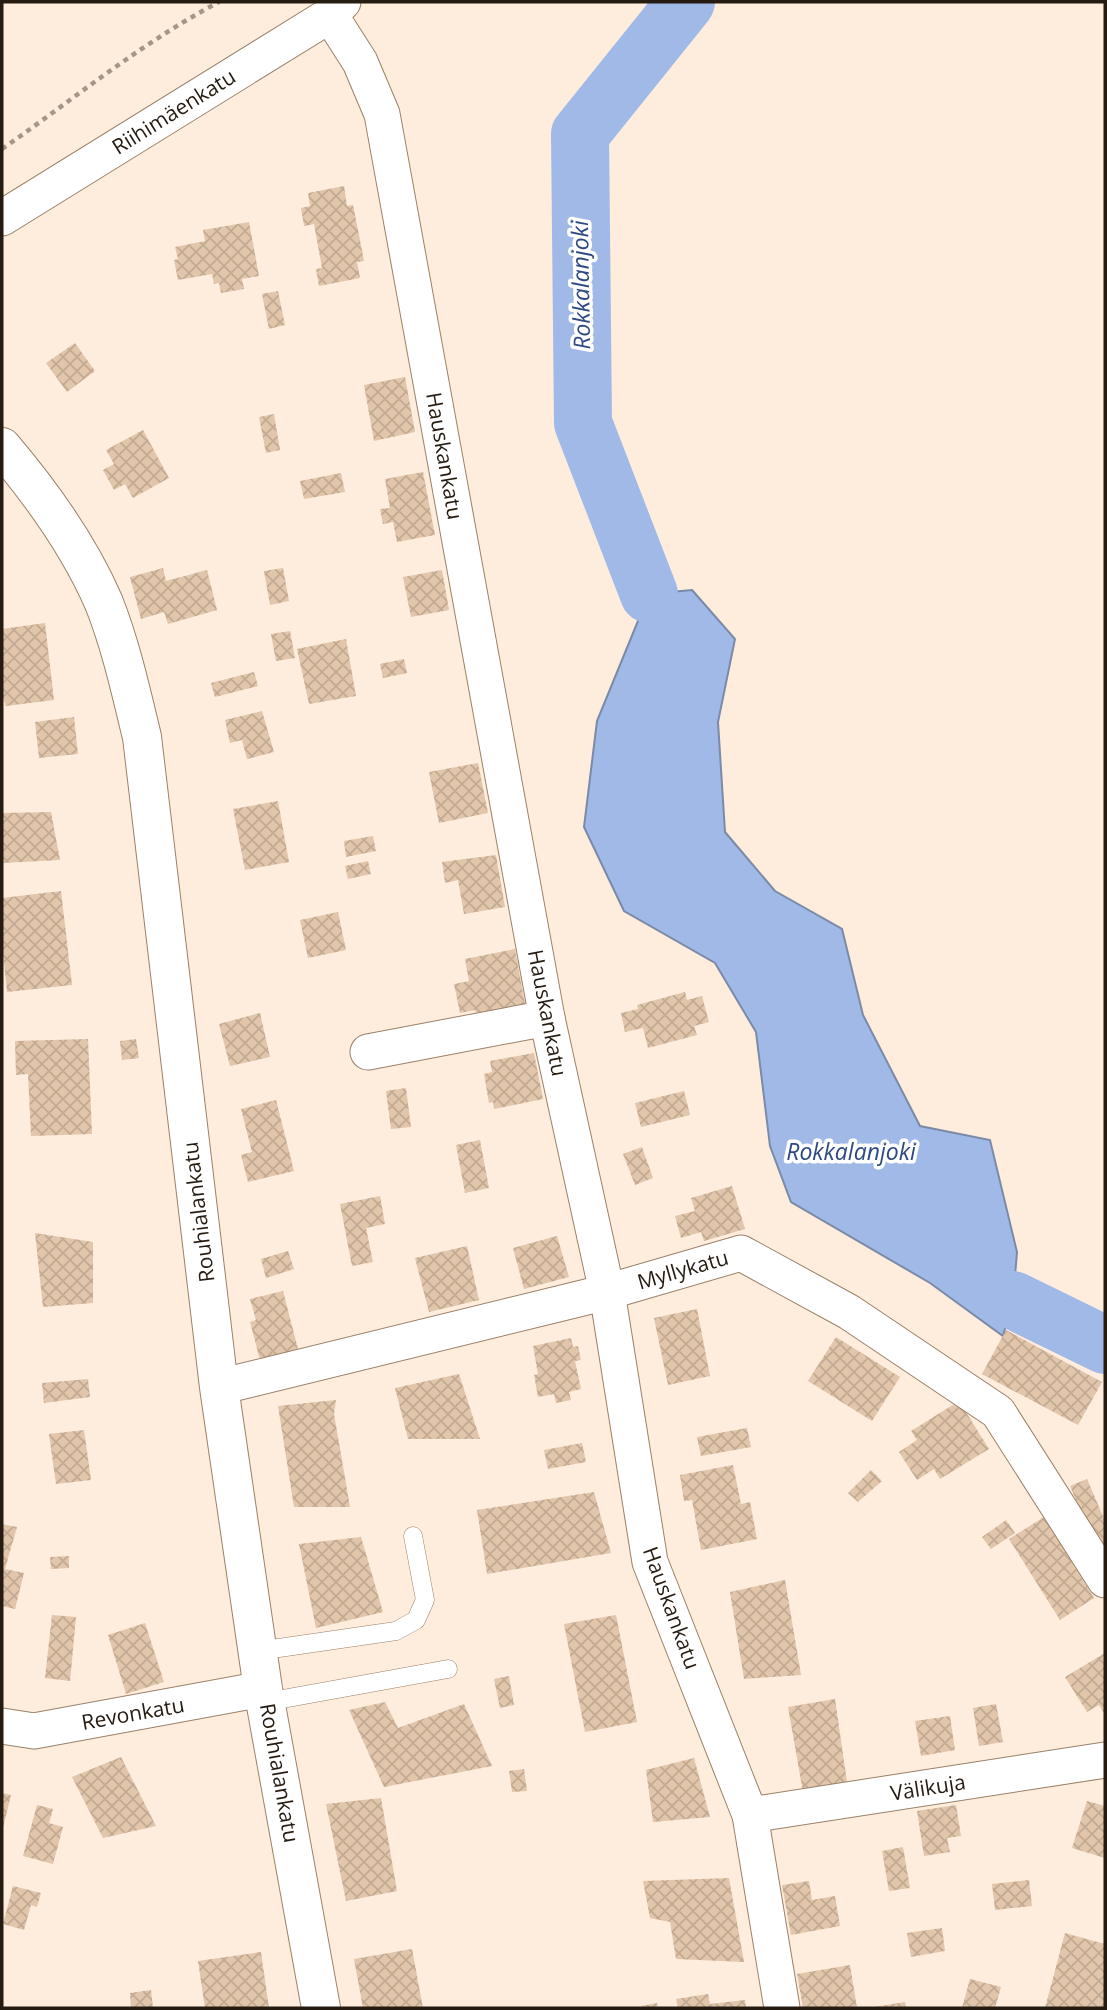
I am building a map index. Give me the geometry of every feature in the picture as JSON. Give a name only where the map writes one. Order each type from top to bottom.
[{"type":"street","name":"Riihimäenkatu","points":[[2,218],[337,9]]},
{"type":"street","name":"Hauskankatu","points":[[337,9],[382,114],[547,1018],[607,1292],[650,1562],[750,1815],[782,2008]]},
{"type":"street","name":"Rouhialankatu","points":[[2,447],[30,480],[69,537],[103,603],[126,668],[142,737],[219,1387],[265,1696],[321,2008]]},
{"type":"street","points":[[368,1052],[547,1018]]},
{"type":"street","name":"Myllykatu","points":[[219,1387],[607,1292],[741,1253],[849,1312],[998,1412],[1105,1580]]},
{"type":"street","name":"Revonkatu","points":[[2,1726],[34,1731],[265,1696]]},
{"type":"street","name":"Välikuja","points":[[750,1815],[1105,1760]]},
{"type":"lane","points":[[258,1651],[396,1631],[416,1620],[425,1600],[412,1536]]},
{"type":"lane","points":[[265,1696],[448,1669]]},
{"type":"path","points":[[2,149],[112,67],[178,23],[219,2]]},
{"type":"water","name":"Rokkalanjoki","points":[[692,590],[735,639],[718,722],[725,832],[775,891],[842,929],[863,1015],[920,1126],[990,1140],[1017,1252],[1013,1300],[1003,1336],[930,1283],[791,1202],[770,1146],[756,1032],[715,963],[624,911],[584,827],[597,721],[649,594]]},
{"type":"building","points":[[344,186],[347,206],[353,205],[364,261],[357,262],[360,278],[319,286],[316,269],[322,268],[314,224],[304,226],[301,208],[310,206],[308,193]]},
{"type":"building","points":[[249,222],[259,276],[242,279],[244,289],[221,293],[219,283],[214,284],[212,274],[178,280],[174,260],[178,259],[175,247],[205,241],[203,230]]},
{"type":"building","points":[[278,291],[285,325],[269,329],[262,294]]},
{"type":"building","points":[[75,343],[95,371],[67,392],[46,363]]},
{"type":"building","points":[[405,377],[415,432],[374,441],[364,385]]},
{"type":"building","points":[[274,414],[280,450],[266,453],[259,417]]},
{"type":"building","points":[[143,430],[169,478],[133,498],[125,484],[114,490],[103,470],[114,464],[106,450]]},
{"type":"building","points":[[423,472],[435,535],[397,542],[393,522],[383,524],[380,509],[390,508],[385,479]]},
{"type":"building","points":[[341,473],[345,492],[304,499],[300,481]]},
{"type":"building","points":[[163,568],[166,581],[207,570],[217,610],[168,624],[164,612],[141,619],[130,577]]},
{"type":"building","points":[[283,568],[289,601],[270,605],[264,571]]},
{"type":"building","points":[[442,570],[449,610],[411,617],[403,577]]},
{"type":"building","points":[[45,623],[54,700],[6,706],[2,695],[2,629]]},
{"type":"building","points":[[290,631],[295,658],[276,661],[271,634]]},
{"type":"building","points":[[346,639],[356,696],[309,704],[297,649]]},
{"type":"building","points":[[404,659],[407,673],[383,678],[380,664]]},
{"type":"building","points":[[254,672],[258,686],[215,697],[211,683]]},
{"type":"building","points":[[262,711],[274,752],[247,759],[242,740],[230,743],[225,720]]},
{"type":"building","points":[[74,717],[78,754],[39,758],[35,722]]},
{"type":"building","points":[[478,763],[488,813],[439,823],[429,772]]},
{"type":"building","points":[[278,801],[289,862],[245,870],[233,809]]},
{"type":"building","points":[[51,812],[60,860],[2,863],[2,813]]},
{"type":"building","points":[[373,836],[376,851],[346,857],[344,841]]},
{"type":"building","points":[[496,855],[505,907],[464,914],[458,880],[445,883],[442,862]]},
{"type":"building","points":[[368,861],[371,874],[348,879],[345,866]]},
{"type":"building","points":[[61,891],[72,985],[7,992],[2,942],[2,898]]},
{"type":"building","points":[[338,912],[346,950],[308,958],[300,920]]},
{"type":"building","points":[[515,949],[525,1004],[476,1013],[475,1010],[460,1013],[454,984],[469,981],[465,959]]},
{"type":"building","points":[[685,992],[687,1000],[702,996],[709,1022],[694,1026],[697,1035],[648,1048],[643,1028],[625,1032],[621,1013],[638,1009],[637,1005]]},
{"type":"building","points":[[260,1013],[270,1057],[230,1066],[219,1024]]},
{"type":"building","points":[[88,1039],[92,1134],[31,1136],[28,1074],[16,1075],[15,1041]]},
{"type":"building","points":[[136,1039],[139,1058],[122,1060],[120,1041]]},
{"type":"building","points":[[534,1053],[543,1099],[494,1109],[493,1102],[489,1103],[484,1074],[492,1072],[490,1061]]},
{"type":"building","points":[[406,1088],[411,1127],[391,1129],[386,1091]]},
{"type":"building","points":[[684,1091],[690,1115],[641,1127],[635,1103]]},
{"type":"building","points":[[276,1100],[294,1171],[248,1182],[241,1155],[252,1152],[241,1109]]},
{"type":"building","points":[[480,1140],[489,1188],[465,1193],[456,1145]]},
{"type":"building","points":[[642,1147],[653,1178],[635,1185],[623,1154]]},
{"type":"building","points":[[732,1186],[745,1229],[704,1241],[701,1232],[681,1238],[675,1216],[695,1211],[691,1198]]},
{"type":"building","points":[[380,1196],[385,1224],[366,1228],[373,1262],[352,1266],[340,1204]]},
{"type":"building","points":[[35,1233],[93,1242],[93,1303],[43,1307]]},
{"type":"building","points":[[557,1236],[569,1277],[524,1289],[513,1248]]},
{"type":"building","points":[[467,1246],[479,1300],[429,1312],[415,1258]]},
{"type":"building","points":[[288,1251],[294,1269],[266,1278],[261,1259]]},
{"type":"building","points":[[283,1291],[298,1349],[260,1360],[250,1322],[256,1320],[250,1299]]},
{"type":"building","points":[[697,1309],[710,1376],[668,1385],[654,1318]]},
{"type":"building","points":[[1006,1330],[1102,1382],[1078,1425],[982,1374]]},
{"type":"building","points":[[836,1337],[900,1377],[872,1421],[808,1381]]},
{"type":"building","points":[[571,1338],[573,1347],[578,1346],[581,1360],[575,1361],[581,1389],[569,1392],[571,1400],[556,1403],[554,1394],[538,1397],[534,1375],[538,1374],[533,1346]]},
{"type":"building","points":[[459,1374],[480,1439],[408,1439],[395,1388]]},
{"type":"building","points":[[88,1379],[90,1397],[44,1403],[42,1383]]},
{"type":"building","points":[[336,1400],[334,1414],[350,1507],[294,1507],[278,1406]]},
{"type":"building","points":[[959,1401],[989,1449],[940,1479],[934,1469],[917,1480],[899,1452],[917,1440],[911,1431]]},
{"type":"building","points":[[747,1428],[751,1447],[701,1456],[697,1437]]},
{"type":"building","points":[[84,1430],[91,1480],[56,1484],[49,1434]]},
{"type":"building","points":[[582,1443],[586,1462],[548,1469],[544,1450]]},
{"type":"building","points":[[733,1465],[741,1504],[750,1502],[757,1539],[701,1550],[692,1500],[684,1501],[680,1475]]},
{"type":"building","points":[[871,1470],[882,1481],[858,1502],[848,1493]]},
{"type":"building","points":[[1087,1479],[1105,1521],[1105,1551],[1099,1554],[1070,1486]]},
{"type":"building","points":[[594,1492],[611,1553],[487,1574],[477,1510]]},
{"type":"building","points":[[1044,1517],[1094,1598],[1060,1620],[1009,1539]]},
{"type":"building","points":[[1006,1520],[1015,1533],[991,1549],[982,1537]]},
{"type":"building","points":[[2,1524],[17,1527],[5,1569],[24,1573],[15,1609],[2,1606]]},
{"type":"building","points":[[361,1537],[383,1612],[316,1628],[299,1544]]},
{"type":"building","points":[[69,1556],[69,1568],[51,1569],[50,1557]]},
{"type":"building","points":[[785,1580],[801,1675],[744,1679],[730,1592]]},
{"type":"building","points":[[52,1615],[76,1617],[70,1681],[45,1678]]},
{"type":"building","points":[[616,1615],[637,1722],[585,1732],[564,1624]]},
{"type":"building","points":[[145,1623],[164,1682],[126,1694],[108,1635]]},
{"type":"building","points":[[1105,1653],[1105,1715],[1099,1705],[1087,1712],[1065,1677]]},
{"type":"building","points":[[509,1676],[514,1705],[500,1708],[494,1679]]},
{"type":"building","points":[[835,1699],[848,1789],[803,1792],[788,1707]]},
{"type":"building","points":[[385,1702],[398,1728],[464,1704],[492,1766],[384,1787],[349,1710]]},
{"type":"building","points":[[996,1704],[1003,1742],[979,1746],[973,1708]]},
{"type":"building","points":[[950,1716],[955,1750],[921,1756],[915,1721]]},
{"type":"building","points":[[121,1757],[156,1826],[103,1838],[72,1777]]},
{"type":"building","points":[[694,1758],[710,1817],[653,1822],[646,1770]]},
{"type":"building","points":[[524,1769],[527,1791],[512,1792],[509,1771]]},
{"type":"building","points":[[2,1793],[11,1795],[3,1828],[2,1828]]},
{"type":"building","points":[[381,1798],[397,1891],[346,1901],[326,1804]]},
{"type":"building","points":[[1087,1801],[1105,1806],[1105,1858],[1072,1848]]},
{"type":"building","points":[[37,1805],[53,1809],[49,1823],[63,1827],[53,1864],[23,1856]]},
{"type":"building","points":[[956,1805],[961,1836],[947,1838],[950,1852],[924,1856],[917,1811]]},
{"type":"building","points":[[903,1847],[910,1888],[889,1891],[882,1851]]},
{"type":"building","points":[[729,1878],[744,1962],[676,1959],[670,1922],[650,1918],[643,1881]]},
{"type":"building","points":[[1029,1880],[1032,1906],[995,1910],[992,1884]]},
{"type":"building","points":[[809,1881],[812,1900],[835,1896],[840,1926],[791,1935],[782,1885]]},
{"type":"building","points":[[13,1886],[41,1893],[37,1907],[31,1905],[24,1930],[3,1924]]},
{"type":"building","points":[[942,1928],[945,1951],[911,1957],[907,1933]]},
{"type":"building","points":[[1065,1933],[1105,1944],[1105,2008],[1045,2008]]},
{"type":"building","points":[[412,1949],[423,2008],[363,2008],[354,1959]]},
{"type":"building","points":[[261,1952],[269,2008],[205,2008],[198,1961]]},
{"type":"building","points":[[850,1965],[857,2008],[803,2008],[797,1974]]},
{"type":"building","points":[[970,1979],[1001,1987],[995,2008],[962,2008]]},
{"type":"building","points":[[151,1990],[153,2008],[131,2008],[130,1993]]},
{"type":"building","points":[[708,1994],[710,2004],[745,2000],[746,2008],[678,2008],[676,1999]]},
{"type":"building","points":[[905,2002],[906,2008],[874,2008],[874,2007]]},
{"type":"building","points":[[657,2003],[658,2008],[641,2006]]},
{"type":"waterway","name":"Rokkalanjoki","points":[[649,594],[583,423],[580,134],[686,2]]},
{"type":"waterway","name":"Rokkalanjoki","points":[[1013,1300],[1105,1345]]}]
